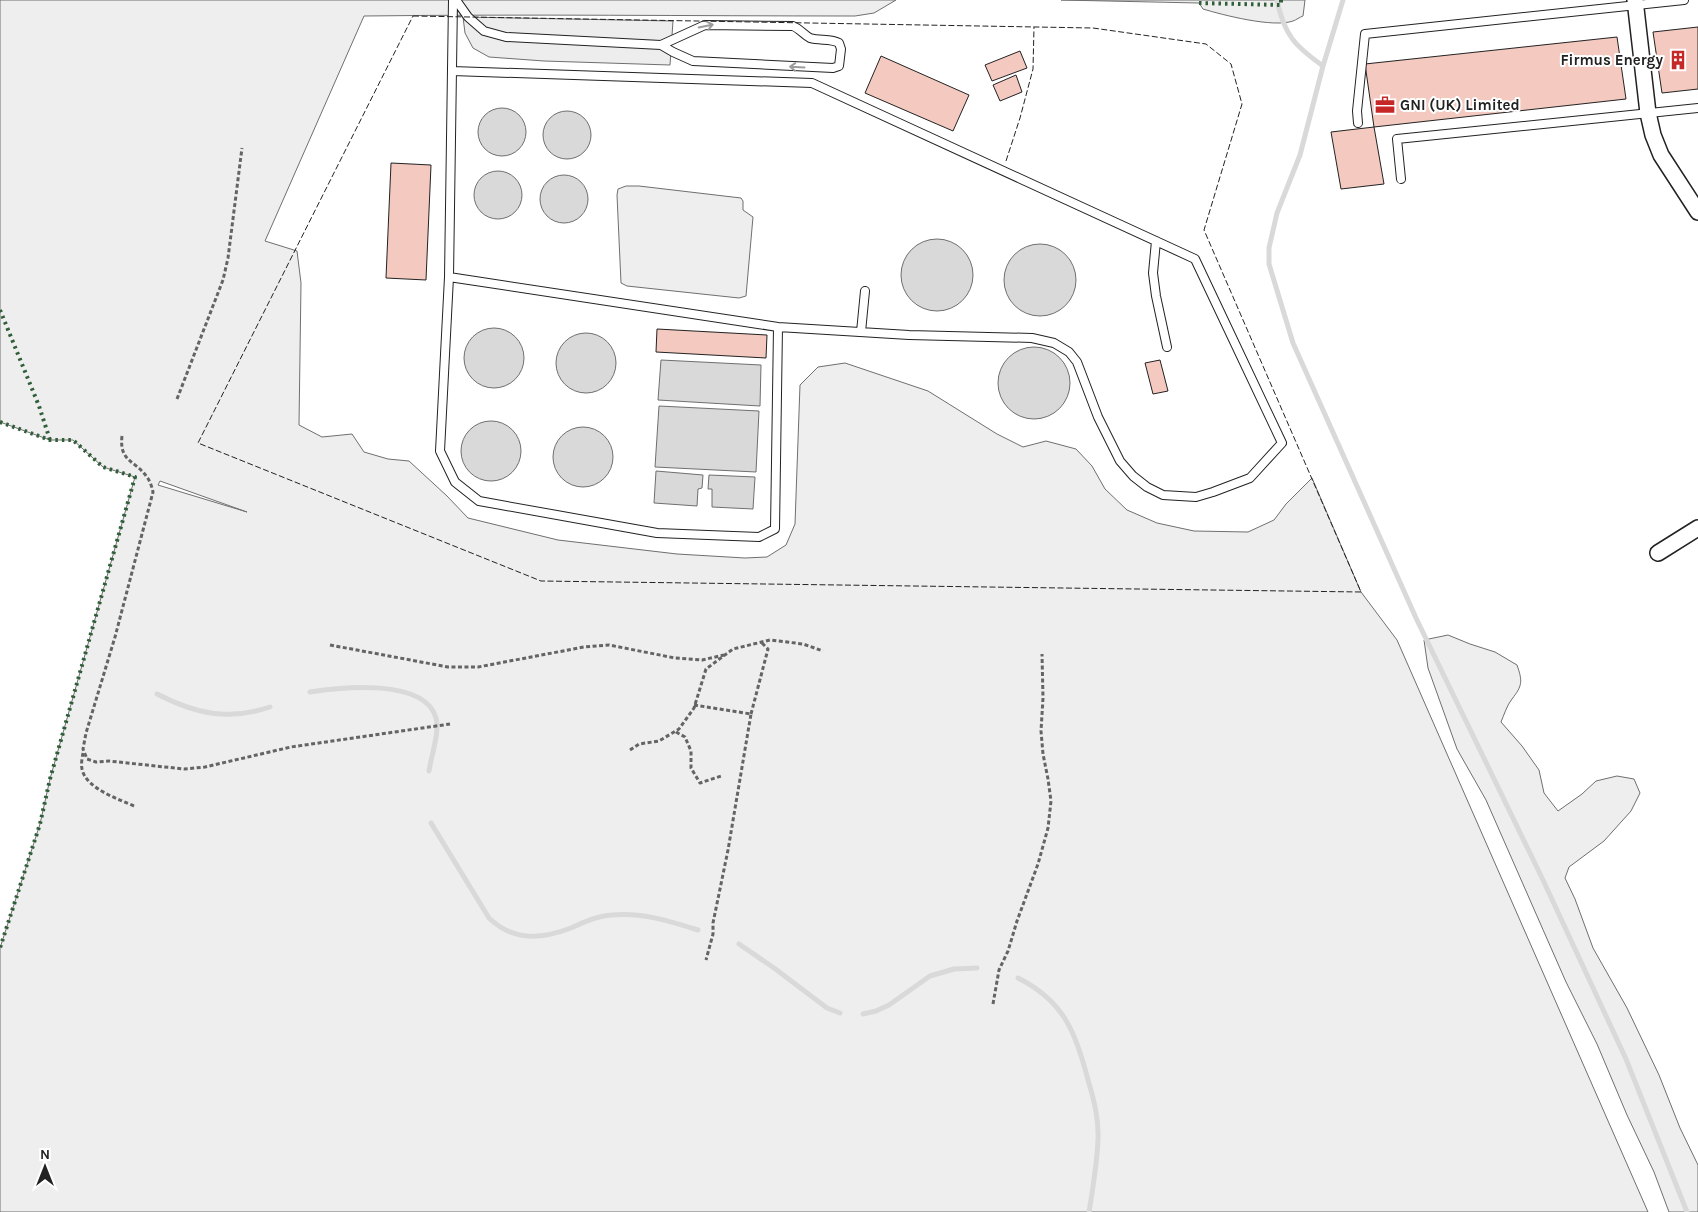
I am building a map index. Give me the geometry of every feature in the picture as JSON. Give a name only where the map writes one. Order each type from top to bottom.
[{"type":"street","points":[[1635,3],[1648,113],[1653,135],[1661,155],[1698,212]]},
{"type":"street","points":[[1658,553],[1698,528]]},
{"type":"lane","points":[[455,0],[468,17],[484,31],[506,37],[661,45],[693,61],[833,68],[839,66],[840,60],[839,43],[808,37],[801,30],[793,26],[705,25],[661,45]]},
{"type":"lane","points":[[455,0],[449,277],[440,451],[455,482],[479,501],[657,533],[759,537],[775,529],[778,326]]},
{"type":"lane","points":[[1358,124],[1357,111],[1365,34],[1635,3],[1684,0]]},
{"type":"lane","points":[[449,277],[778,326],[909,336],[1032,338],[1054,343],[1069,352],[1077,362],[1109,441],[1120,461],[1133,476],[1147,487],[1164,495],[1196,497],[1250,478],[1282,443],[1195,259],[812,83],[452,72]]},
{"type":"lane","points":[[1401,178],[1397,139],[1698,108]]},
{"type":"lane","points":[[1156,241],[1153,273],[1167,347]]},
{"type":"lane","points":[[862,332],[864,291]]},
{"type":"path","points":[[177,399],[223,280],[228,258],[242,148]]},
{"type":"path","points":[[122,436],[124,455],[148,477],[153,492],[86,733],[82,768],[84,775],[95,788],[136,807]]},
{"type":"path","points":[[630,750],[639,744],[659,741],[679,729],[694,705],[706,669],[733,649],[770,640],[803,644],[823,651]]},
{"type":"path","points":[[706,960],[713,934],[713,923],[751,714],[768,649],[762,643]]},
{"type":"path","points":[[330,645],[448,667],[463,668],[478,667],[584,647],[609,645],[675,658],[702,660],[724,655]]},
{"type":"path","points":[[993,1004],[999,970],[1008,951],[1016,921],[1038,864],[1048,828],[1051,801],[1041,731],[1043,698],[1042,654]]},
{"type":"path","points":[[694,705],[751,714]]},
{"type":"path","points":[[83,749],[87,760],[96,762],[109,761],[184,769],[205,767],[291,748],[450,724]]},
{"type":"path","points":[[675,732],[685,737],[691,751],[691,768],[700,782],[721,776]]},
{"type":"shaded area","points":[[0,0],[896,0],[874,13],[855,16],[364,16],[265,241],[297,251],[301,283],[299,425],[322,437],[352,434],[364,452],[388,459],[409,461],[468,518],[558,540],[677,554],[745,558],[767,557],[786,545],[795,524],[800,385],[818,367],[845,363],[928,391],[997,434],[1023,447],[1046,441],[1076,449],[1092,466],[1105,489],[1127,510],[1157,523],[1194,531],[1248,532],[1274,520],[1286,504],[1312,478],[1361,592],[1397,640],[1648,1212],[0,1212],[0,948],[40,824],[50,779],[135,477],[103,467],[73,440],[50,440],[0,422]],"holes":[[[160,481],[247,512],[158,485]]]},
{"type":"shaded area","points":[[1061,0],[1305,0],[1303,16],[1293,21],[1273,23],[1212,12],[1203,9],[1199,3]]},
{"type":"shaded area","points":[[463,17],[673,21],[670,65],[544,61],[489,57],[473,48],[465,33]]},
{"type":"shaded area","points":[[497,108],[507,108],[516,112],[522,118],[525,123],[525,141],[516,152],[507,156],[497,156],[488,152],[482,146],[478,137],[478,127],[482,118],[488,112]]},
{"type":"shaded area","points":[[562,111],[572,111],[581,115],[587,121],[590,126],[590,144],[581,155],[572,159],[562,159],[553,155],[547,149],[543,140],[543,130],[547,121],[553,115]]},
{"type":"shaded area","points":[[493,171],[503,171],[512,175],[518,181],[522,195],[518,209],[512,215],[503,219],[493,219],[484,215],[478,209],[474,200],[474,190],[478,181],[484,175]]},
{"type":"shaded area","points":[[559,175],[569,175],[578,179],[584,185],[587,190],[587,208],[578,219],[569,223],[559,223],[550,219],[544,213],[540,204],[540,194],[544,185],[550,179]]},
{"type":"shaded area","points":[[626,186],[741,198],[743,210],[753,217],[746,296],[739,298],[627,286],[621,283],[617,195],[618,189]]},
{"type":"shaded area","points":[[937,239],[957,245],[967,255],[973,275],[967,295],[957,305],[937,311],[917,305],[907,295],[901,275],[907,255],[917,245]]},
{"type":"shaded area","points":[[1040,244],[1060,250],[1070,260],[1076,280],[1070,300],[1060,310],[1040,316],[1020,310],[1010,300],[1004,280],[1010,260],[1020,250]]},
{"type":"shaded area","points":[[494,328],[510,333],[515,337],[519,342],[524,358],[519,374],[515,379],[510,383],[494,388],[478,383],[473,379],[469,374],[464,358],[469,342],[473,337],[478,333]]},
{"type":"shaded area","points":[[586,333],[602,338],[607,342],[611,347],[616,363],[611,379],[607,384],[602,388],[586,393],[570,388],[565,384],[561,379],[556,363],[561,347],[565,342],[570,338]]},
{"type":"shaded area","points":[[1034,347],[1054,353],[1064,363],[1070,383],[1064,403],[1054,413],[1034,419],[1014,413],[1004,403],[998,383],[1004,363],[1014,353]]},
{"type":"shaded area","points":[[661,360],[761,365],[760,406],[658,400]]},
{"type":"shaded area","points":[[659,406],[759,411],[756,472],[655,467]]},
{"type":"shaded area","points":[[491,421],[507,426],[512,430],[516,435],[521,451],[516,467],[512,472],[507,476],[491,481],[475,476],[470,472],[466,467],[461,451],[466,435],[470,430],[475,426]]},
{"type":"shaded area","points":[[583,427],[599,432],[604,436],[608,441],[613,457],[608,473],[604,478],[599,482],[583,487],[567,482],[562,478],[558,473],[553,457],[558,441],[562,436],[567,432]]},
{"type":"shaded area","points":[[656,471],[703,475],[702,488],[698,489],[697,506],[654,503]]},
{"type":"shaded area","points":[[709,475],[755,477],[753,509],[712,507],[712,489],[708,489]]},
{"type":"shaded area","points":[[1448,635],[1495,652],[1517,665],[1521,680],[1520,687],[1509,704],[1501,722],[1522,746],[1539,770],[1544,793],[1558,811],[1582,794],[1596,781],[1617,776],[1634,779],[1640,793],[1631,811],[1604,841],[1569,867],[1565,878],[1593,948],[1627,1008],[1659,1075],[1680,1128],[1698,1165],[1698,1212],[1669,1212],[1654,1172],[1597,1044],[1566,982],[1486,800],[1457,749],[1428,668],[1424,640]]},
{"type":"building","name":"Firmus Energy","points":[[1698,27],[1698,89],[1662,93],[1653,32]]},
{"type":"building","points":[[1617,37],[1626,99],[1374,127],[1365,64]]},
{"type":"building","points":[[1020,51],[1027,68],[992,81],[985,65]]},
{"type":"building","points":[[881,56],[969,95],[953,131],[865,93]]},
{"type":"building","points":[[1016,75],[1022,92],[1000,101],[993,85]]},
{"type":"building","points":[[1374,127],[1384,184],[1341,189],[1331,132]]},
{"type":"building","points":[[391,163],[431,165],[426,280],[386,278]]},
{"type":"building","points":[[657,329],[767,335],[766,358],[656,352]]},
{"type":"building","points":[[1160,360],[1168,391],[1153,394],[1145,363]]},
{"type":"waterway","points":[[1277,0],[1283,22],[1292,39],[1323,66]]},
{"type":"waterway","points":[[1343,0],[1323,66],[1300,155],[1277,213],[1269,248],[1269,264],[1293,343],[1416,618],[1543,880],[1626,1059],[1687,1212]]},
{"type":"waterway","points":[[310,692],[361,687],[381,688],[416,696],[429,705],[437,723],[429,771]]},
{"type":"waterway","points":[[157,694],[199,711],[212,713],[240,714],[270,707]]},
{"type":"waterway","points":[[431,823],[489,918],[508,931],[518,935],[539,936],[560,932],[596,918],[623,914],[655,918],[698,930]]},
{"type":"waterway","points":[[739,944],[827,1008],[840,1013]]},
{"type":"waterway","points":[[863,1014],[889,1005],[930,976],[954,969],[977,968]]},
{"type":"waterway","points":[[1018,978],[1034,987],[1057,1008],[1073,1033],[1083,1063],[1094,1102],[1098,1132],[1096,1167],[1089,1212]]},
{"type":"hedge","points":[[1199,3],[1281,5],[1281,0]]},
{"type":"hedge","points":[[0,310],[39,406],[50,440]]},
{"type":"hedge","points":[[0,422],[50,440],[73,440],[103,467],[135,477],[50,779],[40,824],[0,948]]},
{"type":"fence","points":[[413,16],[1093,28],[1206,44],[1231,64],[1242,104],[1204,230],[1361,592],[541,581],[198,443],[413,16]]},
{"type":"fence","points":[[1006,161],[1033,69],[1034,27]]},
{"type":"place","name":"Firmus Energy","points":[[1678,60]]},
{"type":"place","name":"GNI (UK) Limited","points":[[1385,105]]}]
